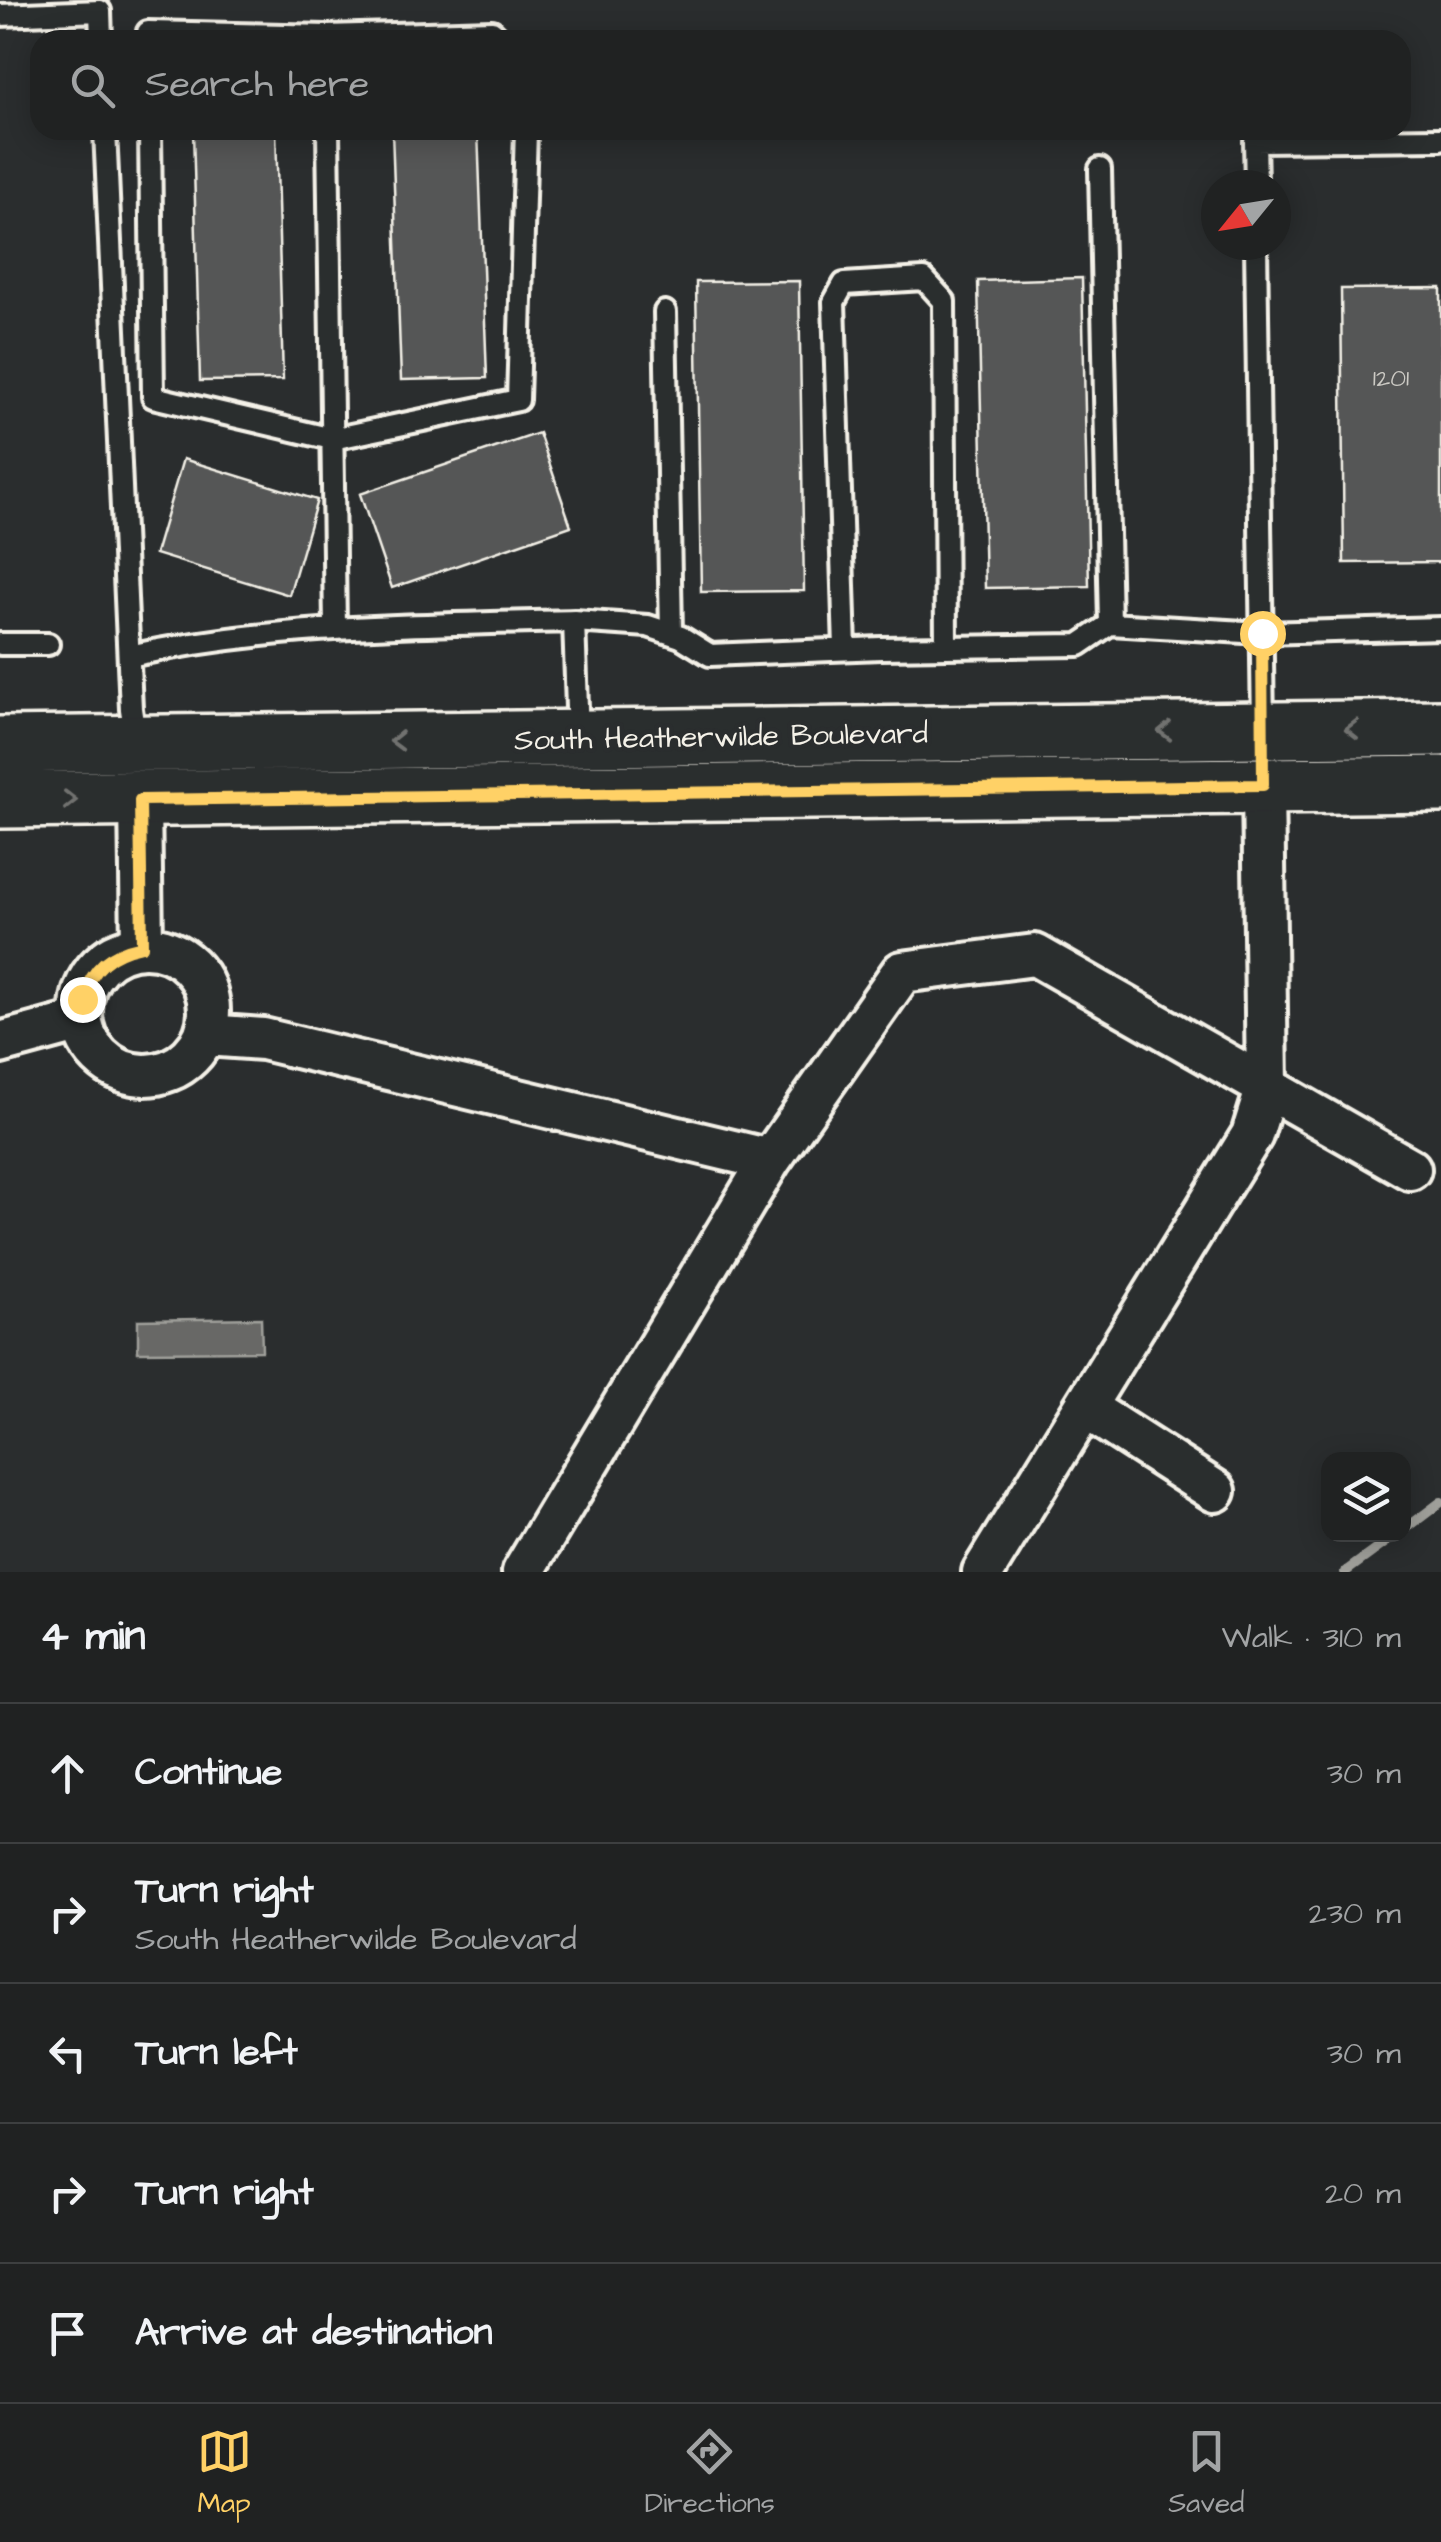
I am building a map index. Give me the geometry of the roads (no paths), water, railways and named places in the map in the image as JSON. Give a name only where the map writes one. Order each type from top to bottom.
[{"type":"main road","name":"South Heatherwilde Boulevard","points":[[0,745],[1441,728]]},
{"type":"main road","points":[[1262,729],[1263,785]]},
{"type":"main road","points":[[136,744],[140,800]]},
{"type":"main road","name":"South Heatherwilde Boulevard","points":[[0,800],[1441,784]]},
{"type":"street","points":[[982,1572],[1252,1135],[1267,1088],[1263,785]]},
{"type":"street","points":[[140,800],[142,946]]},
{"type":"street","points":[[142,946],[164,948],[184,958],[199,974],[208,994],[210,1015],[206,1035],[178,1067],[159,1074],[138,1076],[118,1070],[100,1058],[88,1041],[81,1020],[82,999],[89,979],[102,962],[121,950],[142,946]]},
{"type":"street","points":[[523,1572],[770,1160],[902,972],[1035,955],[1410,1169]]},
{"type":"street","points":[[0,1043],[81,1020]]},
{"type":"street","points":[[206,1035],[263,1040],[770,1160]]},
{"type":"street","points":[[1086,1408],[1215,1490]]},
{"type":"lane","points":[[0,15],[100,12],[101,30]]},
{"type":"lane","points":[[1411,139],[1441,139]]},
{"type":"lane","points":[[106,140],[136,744]]},
{"type":"lane","points":[[150,140],[153,397],[332,439],[518,400],[526,140]]},
{"type":"lane","points":[[328,140],[334,628]]},
{"type":"lane","points":[[1256,170],[1255,141],[1348,140]]},
{"type":"lane","points":[[1100,169],[1110,624]]},
{"type":"lane","points":[[1256,260],[1262,729]]},
{"type":"lane","points":[[846,649],[834,302],[844,284],[924,279],[944,301],[946,646]]},
{"type":"lane","points":[[665,312],[671,633]]},
{"type":"lane","points":[[129,656],[196,642],[334,628],[574,621],[648,626],[671,633],[710,655],[1079,645],[1110,624],[1262,633],[1441,628]]},
{"type":"lane","points":[[574,621],[578,739]]},
{"type":"lane","points":[[0,644],[48,644]]},
{"type":"waterway","points":[[1411,1525],[1441,1502]]},
{"type":"waterway","points":[[1345,1572],[1386,1542]]}]
